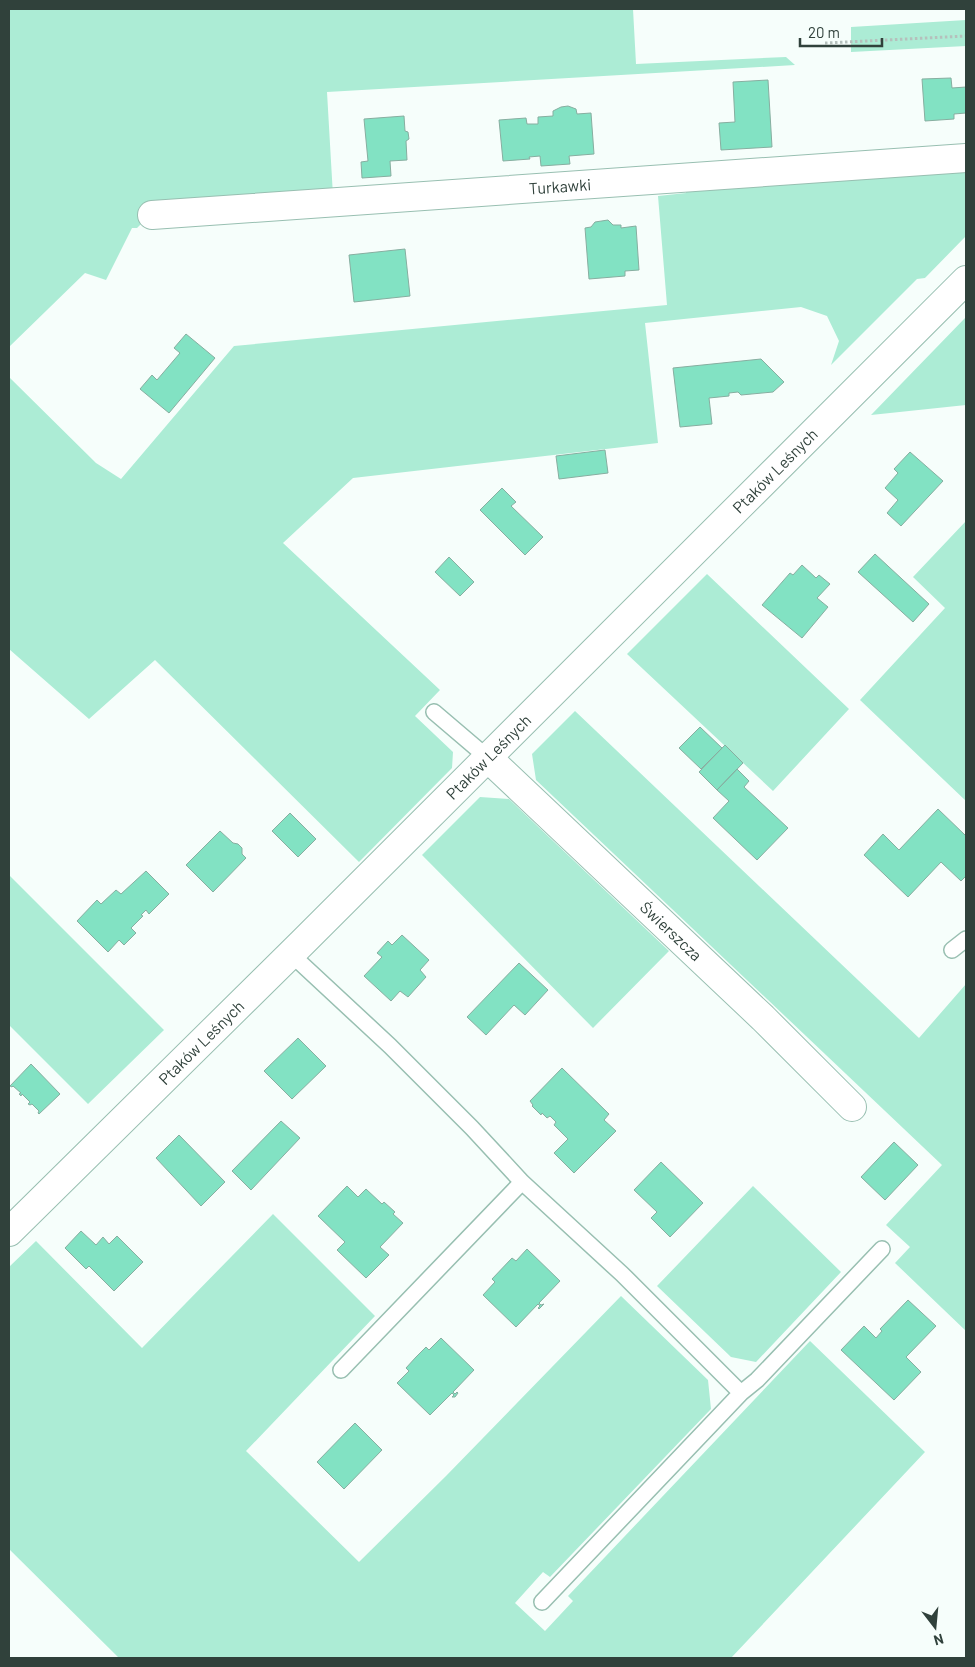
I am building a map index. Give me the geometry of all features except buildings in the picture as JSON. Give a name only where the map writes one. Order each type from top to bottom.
[{"type":"street","name":"Turkawki","points":[[152,215],[966,158]]},
{"type":"street","name":"Ptaków Leśnych","points":[[9,1232],[291,954],[966,280]]},
{"type":"street","name":"Świerszcza","points":[[488,758],[756,1011],[852,1107]]},
{"type":"lane","points":[[434,712],[488,758]]},
{"type":"lane","points":[[952,950],[966,938]]},
{"type":"lane","points":[[291,954],[390,1046],[472,1128],[522,1182],[622,1274],[741,1393]]},
{"type":"lane","points":[[341,1370],[522,1182]]},
{"type":"lane","points":[[542,1602],[741,1393],[757,1380],[882,1249]]},
{"type":"path","points":[[825,43],[966,36]]},
{"type":"green space","points":[[9,9],[633,9],[636,64],[786,57],[795,65],[327,92],[333,196],[142,223],[137,228],[132,228],[106,280],[85,273],[9,347]]},
{"type":"green space","points":[[966,20],[966,46],[851,52],[851,27]]},
{"type":"green space","points":[[966,167],[966,236],[925,278],[917,279],[831,365],[839,341],[827,316],[801,307],[645,323],[658,443],[353,478],[283,543],[440,690],[415,716],[453,752],[452,768],[359,862],[155,660],[89,719],[9,649],[9,377],[96,463],[121,479],[234,346],[667,305],[658,196],[686,193],[686,188]]},
{"type":"green space","points":[[966,317],[966,405],[871,415]]},
{"type":"green space","points":[[966,521],[966,801],[860,700],[945,608],[913,577]]},
{"type":"green space","points":[[707,574],[849,709],[773,791],[627,654]]},
{"type":"green space","points":[[575,711],[919,1038],[966,984],[966,1331],[895,1263],[910,1247],[886,1225],[942,1165],[536,780],[532,754]]},
{"type":"green space","points":[[480,797],[509,799],[669,951],[593,1028],[422,855]]},
{"type":"green space","points":[[9,875],[164,1030],[88,1104],[9,1025]]},
{"type":"green space","points":[[753,1186],[841,1272],[756,1362],[731,1357],[657,1286]]},
{"type":"green space","points":[[273,1214],[375,1316],[246,1451],[359,1562],[446,1476],[621,1296],[708,1380],[711,1409],[550,1577],[543,1572],[515,1603],[545,1631],[573,1601],[568,1596],[810,1341],[925,1452],[731,1658],[119,1658],[9,1549],[9,1267],[36,1241],[142,1348]]}]
